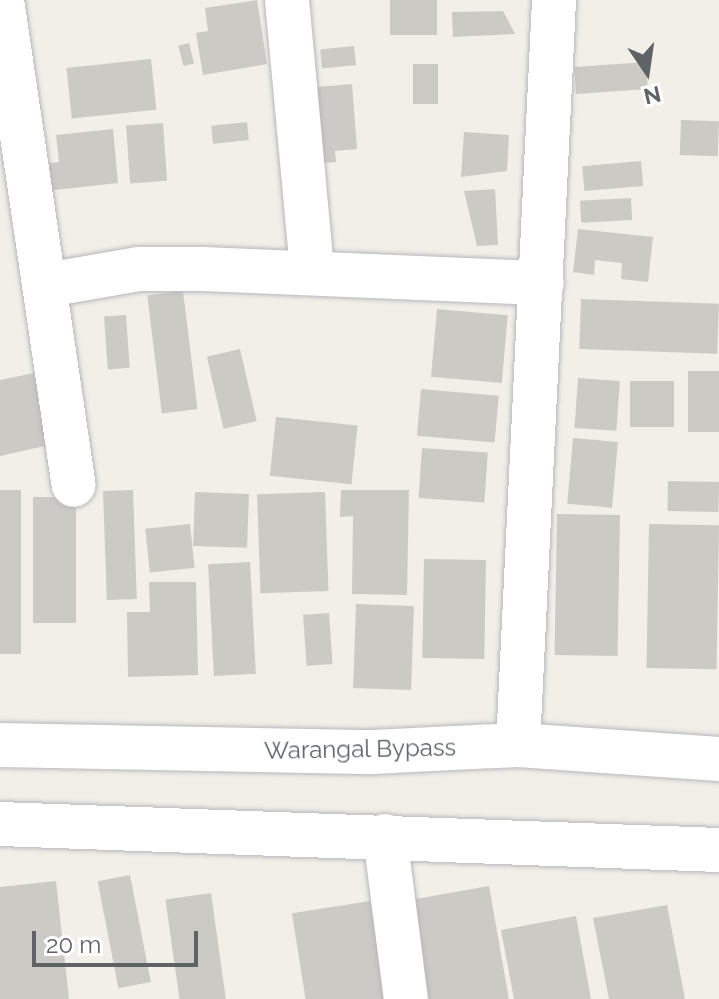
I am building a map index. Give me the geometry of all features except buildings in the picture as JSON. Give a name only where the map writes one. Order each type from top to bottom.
[{"type":"street","points":[[2,0],[47,285],[74,485]]},
{"type":"street","points":[[287,0],[312,272]]},
{"type":"street","points":[[518,745],[554,0]]},
{"type":"street","points":[[47,285],[139,269],[312,272],[542,283]]},
{"type":"street","name":"Warangal Bypass","points":[[0,745],[373,752],[518,745],[719,759]]},
{"type":"street","points":[[0,824],[719,850]]},
{"type":"street","points":[[385,836],[406,999]]}]
